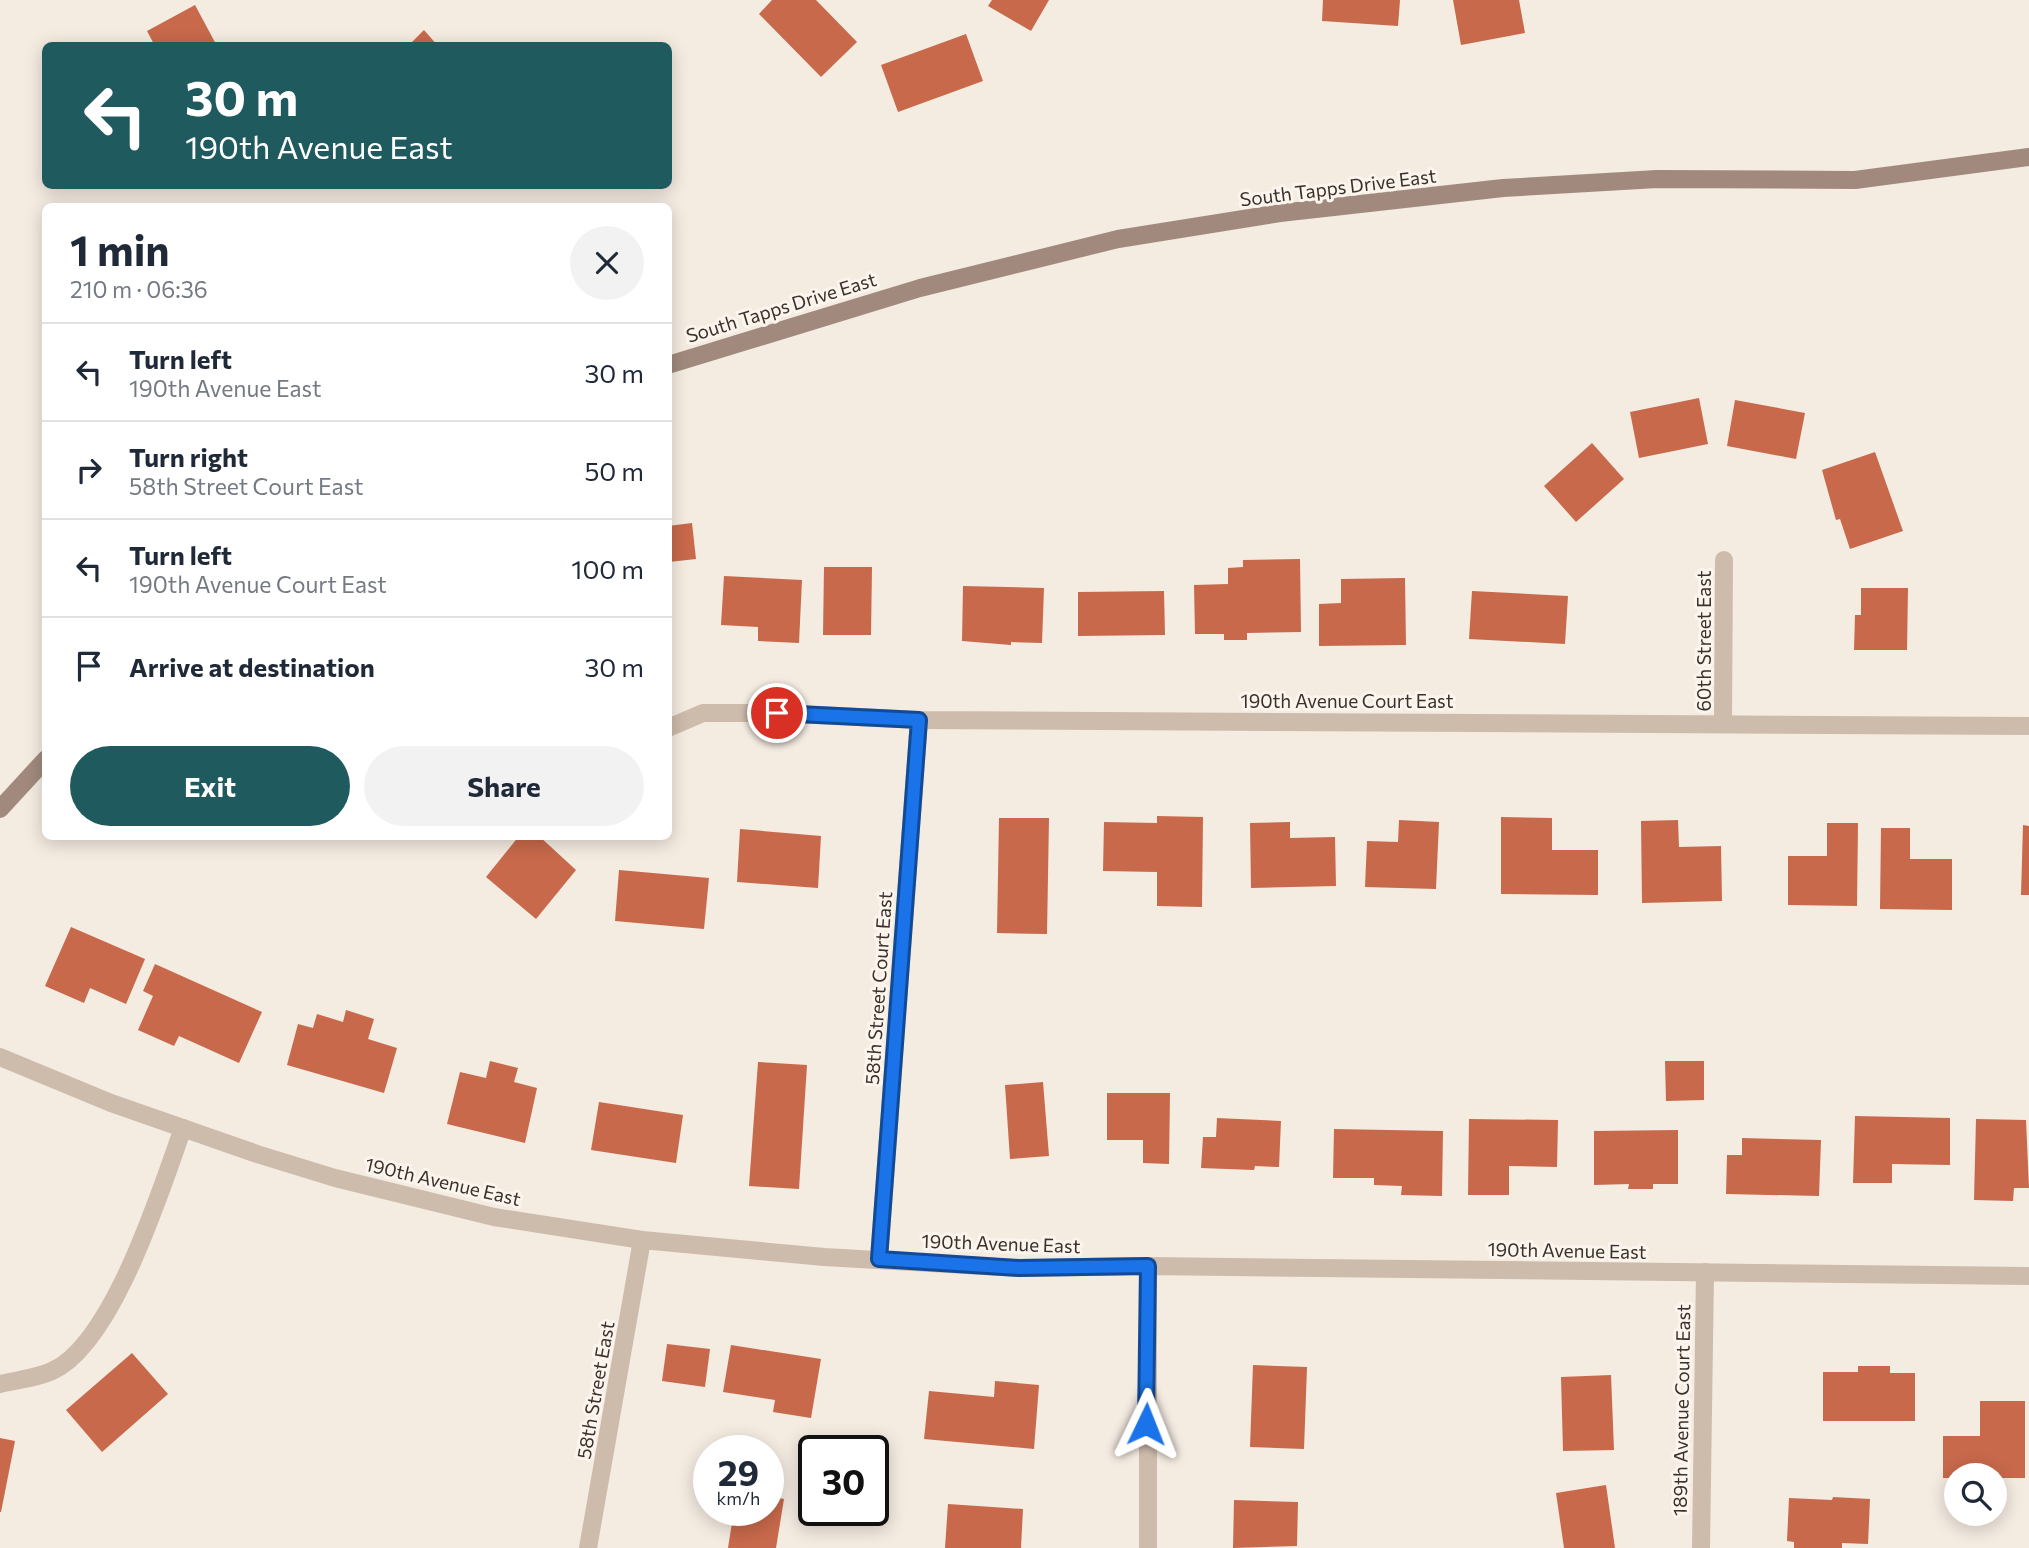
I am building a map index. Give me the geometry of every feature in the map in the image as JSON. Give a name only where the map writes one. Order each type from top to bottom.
[{"type":"street","name":"South Tapps Drive East","points":[[672,364],[933,284],[1118,239],[1280,213],[1503,188],[1657,179],[1855,180],[2029,157]]},
{"type":"street","name":"60th Street East","points":[[1723,722],[1724,560]]},
{"type":"street","name":"190th Avenue Court East","points":[[672,726],[703,713],[777,713],[919,720],[1723,722],[2029,726]]},
{"type":"street","name":"58th Street Court East","points":[[879,1259],[919,720]]},
{"type":"street","points":[[0,809],[42,764]]},
{"type":"street","name":"190th Avenue East","points":[[0,1057],[111,1103],[335,1178],[494,1217],[642,1240],[1019,1268],[1148,1266],[2029,1276]]},
{"type":"street","points":[[0,1384],[54,1371],[91,1339],[143,1239],[183,1128]]},
{"type":"street","name":"58th Street East","points":[[588,1548],[642,1240]]},
{"type":"street","points":[[1148,1266],[1148,1548]]},
{"type":"street","name":"189th Avenue Court East","points":[[1701,1548],[1705,1272]]},
{"type":"building","points":[[772,0],[816,0],[857,42],[821,77],[759,14]]},
{"type":"building","points":[[992,0],[1049,0],[1031,31],[988,6]]},
{"type":"building","points":[[1323,0],[1400,0],[1398,26],[1322,21]]},
{"type":"building","points":[[1453,0],[1519,0],[1525,33],[1461,45]]},
{"type":"building","points":[[195,5],[215,42],[153,42],[147,31]]},
{"type":"building","points":[[424,30],[434,42],[412,42]]},
{"type":"building","points":[[966,34],[983,81],[898,112],[881,65]]},
{"type":"building","points":[[1699,398],[1708,444],[1639,458],[1630,412]]},
{"type":"building","points":[[1735,400],[1805,413],[1796,459],[1727,446]]},
{"type":"building","points":[[1592,443],[1624,479],[1576,522],[1544,486]]},
{"type":"building","points":[[1875,452],[1903,531],[1850,549],[1840,519],[1836,520],[1822,470]]},
{"type":"building","points":[[692,523],[696,559],[672,562],[672,526]]},
{"type":"building","points":[[1300,559],[1301,632],[1247,633],[1247,640],[1224,640],[1224,634],[1195,634],[1194,585],[1228,584],[1228,568],[1243,567],[1243,560]]},
{"type":"building","points":[[824,567],[872,567],[871,635],[823,635]]},
{"type":"building","points":[[724,576],[802,580],[799,643],[758,641],[758,627],[721,625]]},
{"type":"building","points":[[1405,578],[1406,645],[1319,646],[1319,604],[1341,603],[1341,579]]},
{"type":"building","points":[[963,586],[1044,588],[1042,643],[1011,642],[1011,645],[962,641]]},
{"type":"building","points":[[1861,588],[1908,588],[1907,650],[1854,650],[1855,615],[1861,615]]},
{"type":"building","points":[[1164,591],[1165,635],[1078,636],[1078,592]]},
{"type":"building","points":[[1472,591],[1568,596],[1565,644],[1469,639]]},
{"type":"building","points":[[1157,816],[1203,817],[1202,907],[1157,906],[1157,872],[1103,871],[1104,822],[1157,823]]},
{"type":"building","points":[[1501,817],[1552,818],[1552,850],[1598,850],[1598,895],[1501,894]]},
{"type":"building","points":[[999,818],[1049,818],[1047,934],[997,933]]},
{"type":"building","points":[[1399,820],[1439,822],[1436,889],[1365,887],[1367,841],[1398,842]]},
{"type":"building","points":[[1678,820],[1679,847],[1721,846],[1722,901],[1642,903],[1641,821]]},
{"type":"building","points":[[1290,822],[1290,838],[1335,837],[1336,886],[1251,888],[1250,823]]},
{"type":"building","points":[[1827,823],[1858,823],[1857,906],[1788,905],[1788,856],[1827,856]]},
{"type":"building","points":[[2023,825],[2029,826],[2029,895],[2021,895]]},
{"type":"building","points":[[1881,828],[1910,828],[1910,859],[1952,859],[1952,910],[1880,909]]},
{"type":"building","points":[[740,829],[821,836],[818,888],[737,882]]},
{"type":"building","points":[[516,840],[543,840],[576,870],[536,919],[486,877]]},
{"type":"building","points":[[619,870],[709,878],[704,929],[615,921]]},
{"type":"building","points":[[71,927],[145,959],[126,1004],[90,988],[84,1003],[45,986]]},
{"type":"building","points":[[155,964],[262,1012],[239,1063],[179,1036],[174,1046],[138,1030],[153,996],[143,991]]},
{"type":"building","points":[[346,1010],[374,1019],[368,1039],[397,1048],[384,1093],[287,1065],[298,1024],[313,1028],[317,1014],[343,1022]]},
{"type":"building","points":[[490,1061],[518,1068],[514,1082],[537,1088],[525,1143],[447,1124],[460,1072],[486,1078]]},
{"type":"building","points":[[1665,1061],[1704,1061],[1704,1100],[1666,1101]]},
{"type":"building","points":[[758,1062],[807,1065],[799,1189],[749,1186]]},
{"type":"building","points":[[1043,1082],[1049,1156],[1010,1159],[1005,1085]]},
{"type":"building","points":[[1107,1093],[1170,1093],[1169,1164],[1143,1163],[1143,1140],[1107,1140]]},
{"type":"building","points":[[599,1102],[683,1115],[676,1163],[591,1150]]},
{"type":"building","points":[[1855,1116],[1950,1118],[1950,1165],[1892,1164],[1892,1183],[1853,1183]]},
{"type":"building","points":[[1217,1118],[1281,1121],[1279,1167],[1255,1166],[1254,1170],[1201,1168],[1203,1137],[1216,1137]]},
{"type":"building","points":[[1469,1119],[1558,1120],[1557,1167],[1509,1166],[1509,1195],[1468,1195]]},
{"type":"building","points":[[1976,1119],[2026,1120],[2029,1188],[2014,1188],[2013,1201],[1974,1200]]},
{"type":"building","points":[[1334,1129],[1443,1131],[1442,1196],[1401,1195],[1402,1186],[1374,1185],[1374,1178],[1333,1178]]},
{"type":"building","points":[[1678,1130],[1678,1184],[1653,1184],[1653,1189],[1628,1189],[1629,1184],[1594,1185],[1594,1131]]},
{"type":"building","points":[[1742,1138],[1821,1140],[1819,1196],[1726,1194],[1727,1155],[1742,1155]]},
{"type":"building","points":[[667,1344],[710,1349],[705,1387],[662,1381]]},
{"type":"building","points":[[731,1345],[821,1359],[811,1418],[773,1412],[775,1400],[723,1392]]},
{"type":"building","points":[[132,1353],[168,1394],[102,1452],[66,1410]]},
{"type":"building","points":[[1253,1365],[1307,1367],[1304,1449],[1250,1447]]},
{"type":"building","points":[[1858,1366],[1890,1366],[1890,1373],[1915,1373],[1915,1421],[1823,1421],[1823,1372],[1858,1372]]},
{"type":"building","points":[[1611,1375],[1614,1450],[1563,1451],[1561,1377]]},
{"type":"building","points":[[995,1381],[1039,1385],[1034,1449],[924,1439],[929,1391],[994,1397]]},
{"type":"building","points":[[1980,1401],[2025,1401],[2025,1478],[2007,1478],[2007,1463],[1944,1463],[1943,1478],[1943,1436],[1980,1436]]},
{"type":"building","points":[[0,1438],[15,1441],[1,1512],[0,1512]]},
{"type":"building","points":[[1606,1485],[1615,1548],[1564,1548],[1556,1493]]},
{"type":"building","points":[[1833,1497],[1870,1499],[1868,1544],[1842,1543],[1842,1548],[1794,1548],[1794,1542],[1787,1541],[1789,1498],[1832,1500]]},
{"type":"building","points":[[1234,1500],[1298,1502],[1297,1546],[1233,1548]]},
{"type":"building","points":[[948,1504],[1023,1509],[1021,1548],[945,1548]]},
{"type":"building","points":[[731,1526],[780,1526],[776,1548],[728,1548]]},
{"type":"route","points":[[777,713],[919,720],[879,1259],[1019,1268],[1148,1266],[1146,1424]]}]
